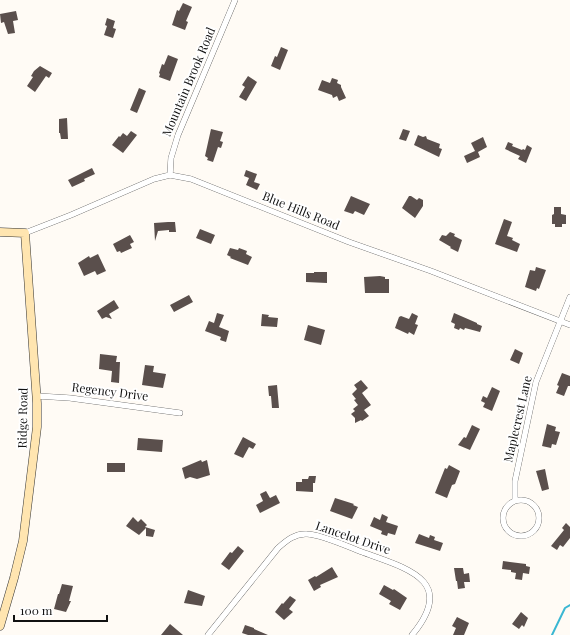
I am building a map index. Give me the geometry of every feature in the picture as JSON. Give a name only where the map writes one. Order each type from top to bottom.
[{"type":"street","name":"Mountain Brook Road","points":[[170,175],[171,158],[178,135],[235,0]]},
{"type":"street","name":"Blue Hills Road","points":[[25,233],[71,215],[140,184],[158,177],[170,175],[192,179],[342,239],[431,271],[570,325]]},
{"type":"street","points":[[0,232],[25,233]]},
{"type":"street","name":"Ridge Road","points":[[0,626],[23,541],[37,428],[37,396],[25,233]]},
{"type":"street","name":"Maplecrest Lane","points":[[515,501],[515,481],[536,382],[570,297]]},
{"type":"street","name":"Regency Drive","points":[[37,396],[70,398],[180,413]]},
{"type":"street","points":[[515,501],[526,501],[536,508],[539,519],[538,525],[530,534],[518,536],[508,531],[504,526],[503,514],[509,504],[515,501]]},
{"type":"street","name":"Lancelot Drive","points":[[208,635],[278,548],[284,542],[296,536],[307,534],[352,548],[404,568],[419,577],[427,587],[430,605],[423,622],[412,635]]},
{"type":"building","points":[[183,3],[192,7],[186,21],[188,22],[185,30],[172,25],[177,10],[179,11]]},
{"type":"building","points":[[16,11],[18,20],[13,21],[15,33],[8,34],[4,22],[1,23],[0,14]]},
{"type":"building","points":[[107,18],[115,21],[113,28],[116,29],[113,38],[104,35],[107,26],[105,25]]},
{"type":"building","points":[[281,47],[288,50],[280,70],[271,66]]},
{"type":"building","points":[[168,55],[178,59],[170,81],[159,77],[162,64],[164,65]]},
{"type":"building","points":[[40,66],[52,73],[49,78],[46,76],[35,92],[27,86],[33,77],[31,76],[34,71]]},
{"type":"building","points":[[248,76],[257,82],[246,101],[239,97],[245,87],[242,85]]},
{"type":"building","points":[[332,78],[338,80],[337,83],[341,85],[346,98],[339,101],[337,96],[333,98],[332,95],[318,90],[322,80],[330,83]]},
{"type":"building","points":[[139,88],[146,91],[137,113],[130,110]]},
{"type":"building","points":[[67,118],[68,139],[61,139],[59,133],[59,119]]},
{"type":"building","points":[[211,129],[223,132],[220,141],[223,142],[221,148],[218,147],[213,162],[207,160],[208,158],[205,156]]},
{"type":"building","points":[[403,129],[410,131],[406,141],[399,139]]},
{"type":"building","points":[[131,131],[137,135],[123,153],[112,145],[123,133],[127,136]]},
{"type":"building","points":[[418,135],[423,137],[426,136],[427,139],[440,144],[439,148],[442,149],[439,157],[414,145]]},
{"type":"building","points":[[483,137],[487,147],[478,152],[480,157],[467,163],[464,156],[475,151],[471,143]]},
{"type":"building","points":[[508,142],[513,144],[512,146],[522,150],[525,150],[527,145],[532,148],[526,163],[518,159],[520,156],[505,149]]},
{"type":"building","points":[[92,168],[95,174],[72,187],[68,180]]},
{"type":"building","points":[[246,170],[257,174],[254,182],[260,184],[257,190],[246,185],[249,178],[244,176]]},
{"type":"building","points":[[351,196],[370,204],[364,215],[355,211],[353,214],[344,211]]},
{"type":"building","points":[[409,196],[417,200],[419,198],[423,200],[423,206],[415,218],[402,208]]},
{"type":"building","points":[[554,207],[561,207],[561,214],[566,215],[566,224],[562,224],[562,227],[555,227],[555,224],[552,224]]},
{"type":"building","points":[[504,219],[512,222],[507,236],[513,238],[512,240],[520,244],[517,252],[495,244]]},
{"type":"building","points":[[175,222],[176,232],[169,232],[169,230],[158,231],[155,241],[154,223]]},
{"type":"building","points":[[200,229],[215,235],[211,244],[196,238]]},
{"type":"building","points":[[450,232],[462,240],[458,252],[439,240],[442,235],[446,236]]},
{"type":"building","points":[[130,235],[134,242],[130,244],[132,248],[121,253],[120,251],[117,252],[113,244]]},
{"type":"building","points":[[230,248],[238,250],[239,248],[247,251],[246,254],[252,257],[248,265],[230,258],[231,257],[227,255]]},
{"type":"building","points":[[98,254],[106,271],[97,275],[95,271],[84,276],[78,263],[89,256],[90,258]]},
{"type":"building","points":[[536,267],[546,270],[539,289],[537,288],[536,291],[525,287],[530,270],[535,271]]},
{"type":"building","points":[[327,272],[327,283],[306,282],[306,273]]},
{"type":"building","points":[[364,277],[385,277],[385,279],[389,279],[389,293],[365,293]]},
{"type":"building","points":[[189,295],[193,302],[174,312],[170,305]]},
{"type":"building","points":[[114,300],[119,308],[109,314],[112,319],[106,317],[102,319],[97,311]]},
{"type":"building","points":[[217,313],[224,315],[219,327],[229,331],[226,342],[220,340],[221,337],[205,331],[209,321],[214,323]]},
{"type":"building","points":[[412,313],[418,316],[415,324],[418,325],[414,335],[395,328],[399,317],[401,316],[409,319]]},
{"type":"building","points":[[454,313],[482,326],[480,332],[465,328],[464,330],[460,328],[459,330],[454,328],[455,324],[451,322]]},
{"type":"building","points":[[262,314],[269,315],[268,317],[278,318],[277,327],[261,326]]},
{"type":"building","points":[[308,325],[325,330],[321,345],[304,340]]},
{"type":"building","points":[[515,349],[523,353],[519,364],[510,360]]},
{"type":"building","points":[[100,354],[117,356],[116,362],[120,362],[119,383],[111,382],[112,371],[99,369]]},
{"type":"building","points":[[145,365],[154,366],[153,372],[166,374],[163,388],[142,385]]},
{"type":"building","points":[[562,373],[570,376],[570,386],[568,386],[564,396],[556,393],[559,386],[557,385]]},
{"type":"building","points":[[361,380],[368,388],[362,393],[371,405],[364,410],[369,416],[362,421],[361,420],[355,423],[355,418],[351,414],[355,411],[353,409],[358,405],[352,394],[357,389],[354,385]]},
{"type":"building","points":[[277,385],[279,408],[272,408],[268,386]]},
{"type":"building","points":[[492,387],[500,391],[492,411],[483,407],[485,403],[481,401],[483,396],[487,398]]},
{"type":"building","points":[[547,424],[556,427],[555,431],[560,432],[556,445],[552,444],[551,448],[542,446]]},
{"type":"building","points":[[472,425],[480,429],[470,450],[458,445],[464,437],[466,438]]},
{"type":"building","points":[[243,437],[256,444],[253,449],[249,447],[243,458],[234,454]]},
{"type":"building","points":[[138,438],[163,440],[162,452],[137,450]]},
{"type":"building","points":[[201,460],[202,462],[207,460],[210,475],[197,479],[190,477],[185,479],[182,468]]},
{"type":"building","points":[[107,463],[125,463],[125,472],[107,472]]},
{"type":"building","points":[[449,465],[460,471],[447,498],[435,493],[445,468],[447,469]]},
{"type":"building","points":[[545,469],[549,489],[542,491],[536,471]]},
{"type":"building","points":[[309,476],[316,476],[315,483],[313,483],[313,492],[296,491],[296,482],[302,482],[302,479],[308,479]]},
{"type":"building","points":[[266,491],[270,498],[276,495],[280,503],[260,513],[256,505],[263,501],[260,494]]},
{"type":"building","points":[[335,498],[354,504],[353,505],[358,507],[352,519],[330,511]]},
{"type":"building","points":[[382,514],[388,517],[386,522],[398,526],[395,535],[388,533],[387,536],[381,534],[382,531],[370,526],[374,517],[380,520]]},
{"type":"building","points":[[133,517],[138,522],[141,519],[147,525],[145,527],[155,530],[153,537],[146,536],[146,528],[139,535],[126,526]]},
{"type":"building","points":[[566,523],[570,527],[570,538],[563,547],[560,545],[557,550],[551,546],[564,530],[562,528]]},
{"type":"building","points":[[419,534],[429,538],[430,535],[435,537],[434,540],[443,543],[440,551],[415,543]]},
{"type":"building","points":[[238,546],[244,551],[229,570],[221,564],[230,552],[232,553]]},
{"type":"building","points":[[503,561],[526,564],[526,566],[530,567],[529,574],[523,573],[522,580],[515,579],[516,573],[511,572],[511,570],[502,569]]},
{"type":"building","points":[[332,567],[338,577],[320,585],[321,587],[314,591],[308,580]]},
{"type":"building","points":[[454,568],[463,568],[464,574],[469,573],[470,582],[464,582],[465,588],[458,589]]},
{"type":"building","points":[[62,584],[73,586],[69,601],[71,601],[66,612],[54,609]]},
{"type":"building","points":[[384,585],[393,590],[394,589],[407,598],[400,610],[389,604],[391,601],[379,594]]},
{"type":"building","points":[[188,590],[205,596],[202,606],[184,603]]},
{"type":"building","points":[[290,596],[296,600],[289,609],[293,612],[284,620],[275,612]]},
{"type":"building","points":[[521,612],[528,618],[524,627],[522,625],[519,629],[512,624]]},
{"type":"building","points":[[457,617],[469,623],[464,635],[453,635],[456,628],[452,626]]},
{"type":"building","points":[[170,624],[183,635],[161,635]]},
{"type":"building","points":[[245,625],[268,635],[248,635],[242,633]]},
{"type":"waterway","points":[[552,635],[565,608],[570,605]]}]
